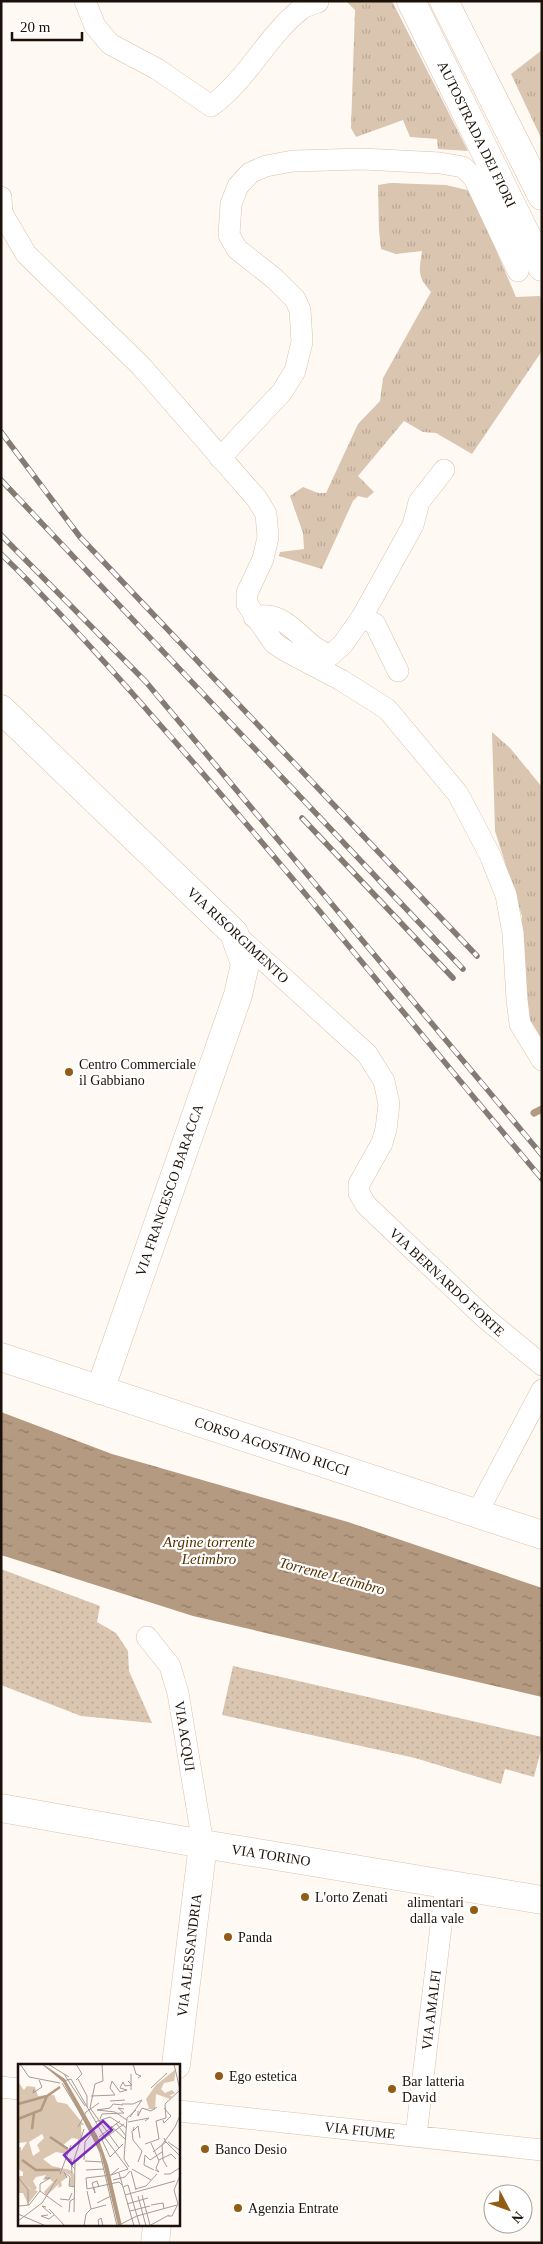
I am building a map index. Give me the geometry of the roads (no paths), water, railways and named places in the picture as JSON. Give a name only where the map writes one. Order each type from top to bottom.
[{"type":"main road","name":"AUTOSTRADA DEI FIORI","points":[[411,1],[530,269]]},
{"type":"main road","points":[[444,1],[542,196]]},
{"type":"main road","name":"VIA RISORGIMENTO","points":[[1,709],[234,934]]},
{"type":"main road","name":"VIA FRANCESCO BARACCA","points":[[100,1390],[238,995],[245,964],[234,934]]},
{"type":"main road","name":"CORSO AGOSTINO RICCI","points":[[1,1357],[542,1535]]},
{"type":"main road","name":"VIA TORINO","points":[[1,1808],[203,1844],[542,1900]]},
{"type":"main road","name":"VIA ALESSANDRIA","points":[[176,2064],[203,1844]]},
{"type":"main road","points":[[154,2243],[157,2226]]},
{"type":"street","points":[[85,1],[95,26],[110,44],[157,69],[211,106],[224,97],[247,73],[275,36],[301,9],[318,2]]},
{"type":"street","points":[[220,458],[282,392],[295,372],[302,342],[300,310],[295,299],[275,279],[237,250],[229,235],[231,204],[238,186],[250,173],[266,166],[303,160],[363,159],[440,163],[463,167],[474,178],[530,269]]},
{"type":"street","points":[[1,197],[2,213],[26,254],[141,366],[257,499],[266,514],[268,537],[263,559],[247,593],[247,604],[254,617],[274,642],[286,651],[341,680],[387,709],[458,794],[490,855],[506,896],[513,933],[520,1024],[542,1060]]},
{"type":"street","points":[[254,617],[265,614],[279,620],[294,628],[322,653],[331,655],[343,644],[362,617],[413,525],[419,502],[444,470]]},
{"type":"street","points":[[362,617],[375,624],[398,671]]},
{"type":"street","name":"VIA RISORGIMENTO","points":[[234,934],[361,1047],[384,1081],[388,1104],[386,1129],[379,1149],[359,1184],[359,1193]]},
{"type":"street","name":"VIA BERNARDO FORTE","points":[[359,1193],[366,1206],[384,1224],[484,1317],[542,1365]]},
{"type":"street","points":[[477,1513],[542,1390]]},
{"type":"street","name":"VIA ACQUI","points":[[147,1637],[170,1666],[178,1693],[203,1844]]},
{"type":"street","name":"VIA AMALFI","points":[[416,2136],[446,1884]]},
{"type":"street","points":[[1,2087],[18,2089]]},
{"type":"street","name":"VIA FIUME","points":[[180,2111],[542,2150]]},
{"type":"water","name":"Argine torrente Letimbro","points":[[1,1412],[112,1454],[348,1522],[542,1588],[542,1697],[193,1616],[1,1555]]},
{"type":"waterway","points":[[534,1113],[542,1109]]},
{"type":"railway","points":[[1,432],[80,537],[477,956]]},
{"type":"railway","points":[[1,480],[463,969]]},
{"type":"railway","points":[[1,535],[146,682],[542,1155]]},
{"type":"railway","points":[[1,554],[117,676],[204,775],[542,1179]]},
{"type":"railway","points":[[302,818],[453,978]]},
{"type":"place","name":"Centro Commerciale il Gabbiano","points":[[69,1072]]},
{"type":"place","name":"L'orto Zenati","points":[[305,1897]]},
{"type":"place","name":"alimentari dalla vale","points":[[474,1910]]},
{"type":"place","name":"Panda","points":[[228,1937]]},
{"type":"place","name":"Ego estetica","points":[[219,2076]]},
{"type":"place","name":"Bar latteria David","points":[[392,2089]]},
{"type":"place","name":"Banco Desio","points":[[205,2149]]},
{"type":"place","name":"Agenzia Entrate","points":[[238,2208]]},
{"type":"water label","name":"Torrente Letimbro","points":[[332,1576]]}]
